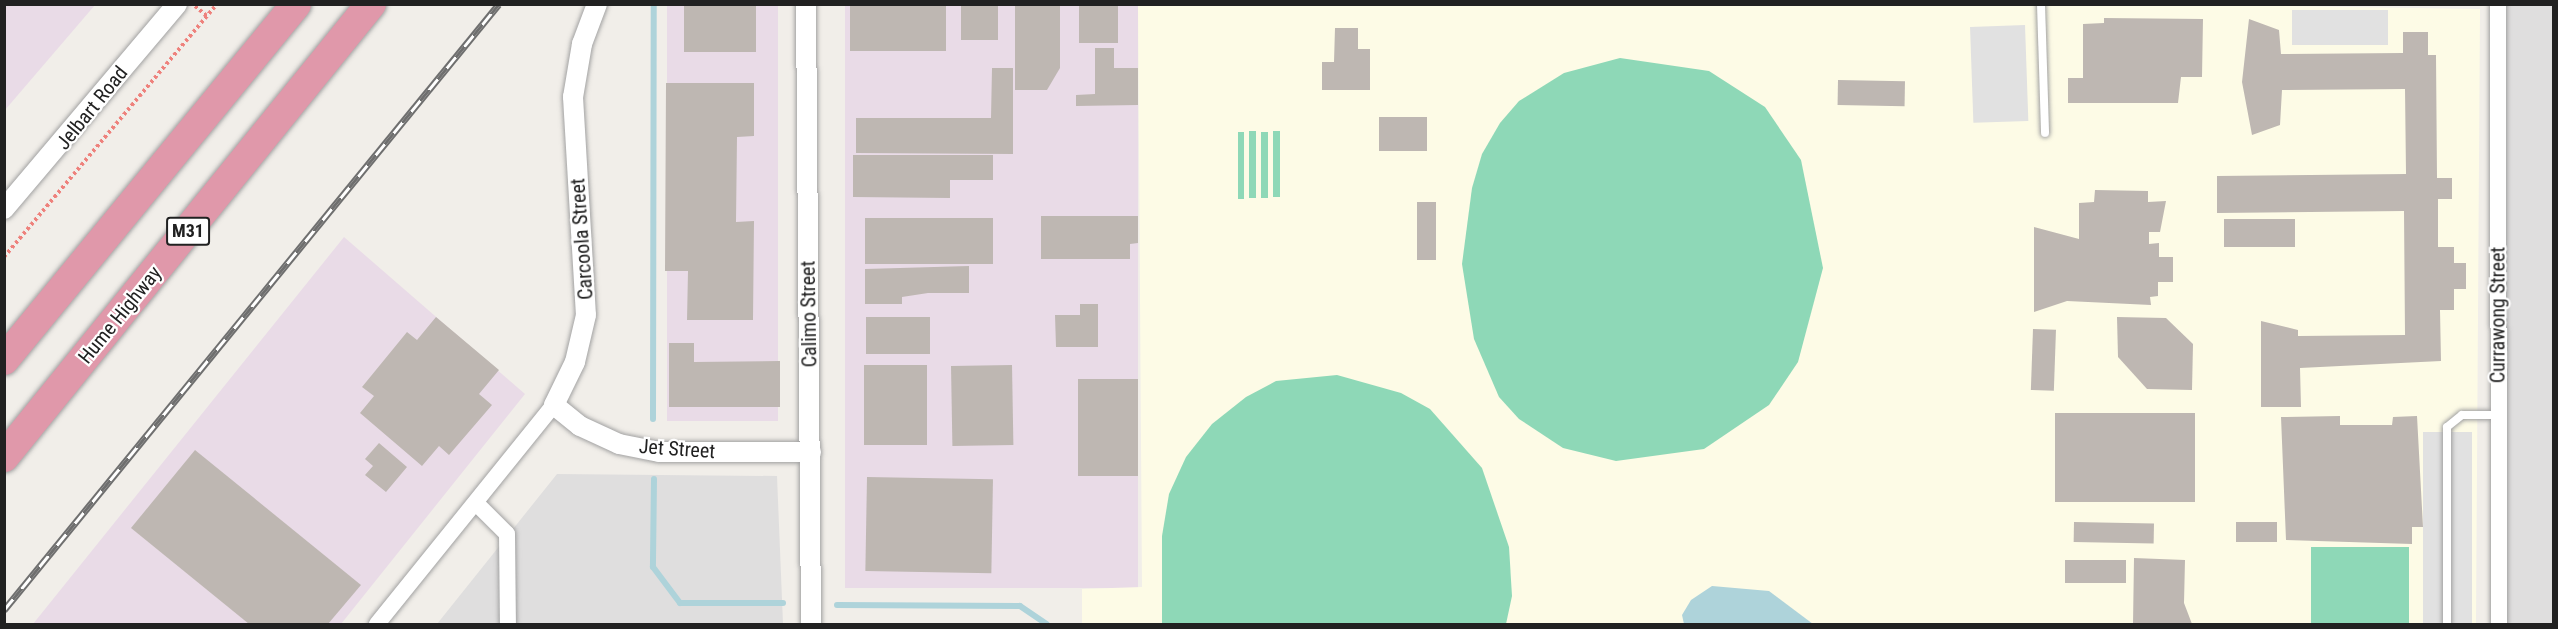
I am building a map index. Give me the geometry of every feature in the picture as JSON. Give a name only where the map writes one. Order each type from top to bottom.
[{"type":"highway","points":[[4,360],[296,4]]},
{"type":"highway","name":"Hume Highway","points":[[4,457],[371,4]]},
{"type":"street","name":"Jelbart Road","points":[[4,209],[177,4]]},
{"type":"street","name":"Carcoola Street","points":[[377,624],[477,504],[554,405],[575,362],[586,315],[573,97],[582,44],[597,4]]},
{"type":"street","name":"Calimo Street","points":[[806,4],[811,624]]},
{"type":"street","name":"Currawong Street","points":[[2498,4],[2499,624]]},
{"type":"street","name":"Jet Street","points":[[554,405],[599,435],[659,452],[811,452]]},
{"type":"street","points":[[477,504],[507,534],[508,624]]},
{"type":"lane","points":[[2041,4],[2045,133]]},
{"type":"lane","points":[[2447,624],[2447,427],[2462,415],[2498,415]]},
{"type":"path","points":[[194,4],[208,17]]},
{"type":"path","points":[[4,257],[217,4]]},
{"type":"shaded area","points":[[2155,4],[2480,9],[2476,624],[1082,624],[1082,589],[1142,587],[1138,5]]},
{"type":"shaded area","points":[[4,5],[95,5],[5,110]]},
{"type":"shaded area","points":[[667,5],[778,5],[778,421],[667,421]]},
{"type":"shaded area","points":[[845,5],[1138,5],[1138,588],[845,588]]},
{"type":"shaded area","points":[[2504,5],[2553,5],[2553,624],[2504,624]]},
{"type":"shaded area","points":[[2292,10],[2388,10],[2388,45],[2292,45]]},
{"type":"shaded area","points":[[2025,25],[2028,121],[1973,123],[1970,27]]},
{"type":"shaded area","points":[[344,237],[525,394],[341,624],[33,624]]},
{"type":"shaded area","points":[[2423,432],[2472,432],[2472,624],[2423,624]]},
{"type":"shaded area","points":[[557,474],[777,476],[783,624],[437,624]]},
{"type":"green space","points":[[1620,58],[1709,71],[1765,107],[1801,160],[1823,268],[1798,362],[1769,405],[1704,449],[1616,461],[1563,448],[1519,419],[1499,397],[1474,339],[1462,264],[1472,188],[1482,154],[1500,123],[1519,101],[1564,73]]},
{"type":"green space","points":[[1249,131],[1256,131],[1256,198],[1249,198]]},
{"type":"green space","points":[[1273,131],[1280,131],[1280,197],[1273,197]]},
{"type":"green space","points":[[1238,132],[1244,132],[1244,199],[1238,199]]},
{"type":"green space","points":[[1261,132],[1268,132],[1268,198],[1261,198]]},
{"type":"green space","points":[[1337,375],[1401,393],[1430,409],[1482,468],[1509,547],[1512,596],[1506,624],[1162,624],[1162,536],[1169,494],[1186,457],[1212,424],[1246,397],[1276,381]]},
{"type":"green space","points":[[2311,547],[2409,547],[2409,624],[2311,624]]},
{"type":"water","points":[[1712,586],[1769,591],[1813,624],[1684,624],[1682,615],[1691,600]]},
{"type":"building","points":[[684,4],[756,4],[756,52],[684,52]]},
{"type":"building","points":[[850,4],[946,4],[946,51],[850,51]]},
{"type":"building","points":[[961,4],[998,4],[998,40],[961,40]]},
{"type":"building","points":[[1015,4],[1060,4],[1060,68],[1047,90],[1015,90]]},
{"type":"building","points":[[1079,5],[1118,5],[1118,43],[1079,43]]},
{"type":"building","points":[[2104,18],[2203,19],[2202,77],[2181,77],[2178,103],[2068,103],[2068,78],[2083,78],[2083,24],[2104,23]]},
{"type":"building","points":[[2249,19],[2279,30],[2281,54],[2403,53],[2403,32],[2428,32],[2428,55],[2436,55],[2437,178],[2452,178],[2452,199],[2438,199],[2438,247],[2454,247],[2454,263],[2466,263],[2466,289],[2454,289],[2454,310],[2440,310],[2441,361],[2300,368],[2301,407],[2261,407],[2261,321],[2298,330],[2298,336],[2405,335],[2404,211],[2217,213],[2217,176],[2406,174],[2405,89],[2282,90],[2280,125],[2252,135],[2242,82]]},
{"type":"building","points":[[1335,28],[1358,28],[1358,49],[1370,49],[1370,90],[1322,90],[1322,62],[1334,62]]},
{"type":"building","points":[[1095,48],[1114,48],[1114,68],[1138,68],[1138,105],[1076,106],[1076,95],[1095,94]]},
{"type":"building","points":[[992,68],[1013,68],[1013,154],[856,153],[856,118],[991,118]]},
{"type":"building","points":[[1838,80],[1905,81],[1905,106],[1838,105]]},
{"type":"building","points":[[666,83],[754,83],[754,136],[737,137],[736,222],[754,221],[753,320],[687,320],[688,271],[665,271]]},
{"type":"building","points":[[1379,117],[1427,117],[1427,151],[1379,151]]},
{"type":"building","points":[[853,155],[993,155],[993,180],[950,180],[950,198],[853,197]]},
{"type":"building","points":[[2095,190],[2148,191],[2148,202],[2166,201],[2160,232],[2149,232],[2149,244],[2159,243],[2159,257],[2173,257],[2173,282],[2158,282],[2158,296],[2150,297],[2151,305],[2067,301],[2034,312],[2034,227],[2079,239],[2079,203],[2094,202]]},
{"type":"building","points":[[1417,202],[1436,202],[1436,260],[1417,260]]},
{"type":"building","points":[[1041,216],[1138,216],[1138,243],[1130,244],[1130,259],[1041,259]]},
{"type":"building","points":[[865,218],[993,218],[993,264],[865,264]]},
{"type":"building","points":[[2224,219],[2295,219],[2295,247],[2224,247]]},
{"type":"building","points":[[969,266],[969,293],[928,293],[902,297],[902,304],[865,304],[865,269]]},
{"type":"building","points":[[1080,304],[1098,304],[1098,347],[1056,347],[1055,315],[1080,315]]},
{"type":"building","points":[[436,317],[499,370],[479,394],[492,405],[449,455],[439,446],[422,466],[360,413],[374,396],[362,387],[407,332],[417,340]]},
{"type":"building","points":[[866,317],[930,317],[930,354],[866,354]]},
{"type":"building","points":[[2117,317],[2166,318],[2193,344],[2192,390],[2147,389],[2118,357]]},
{"type":"building","points":[[2033,329],[2056,330],[2054,391],[2031,390]]},
{"type":"building","points":[[669,343],[694,343],[694,362],[780,361],[780,407],[669,407]]},
{"type":"building","points":[[864,365],[927,365],[927,445],[864,445]]},
{"type":"building","points":[[1012,365],[1013,445],[952,446],[951,366]]},
{"type":"building","points":[[1078,379],[1138,379],[1138,476],[1078,476]]},
{"type":"building","points":[[2055,413],[2195,413],[2195,502],[2055,502]]},
{"type":"building","points":[[2340,416],[2340,425],[2392,425],[2393,417],[2417,416],[2423,527],[2412,527],[2412,544],[2286,540],[2281,417]]},
{"type":"building","points":[[379,443],[407,467],[386,492],[365,475],[373,466],[365,459]]},
{"type":"building","points":[[195,450],[361,585],[328,624],[249,624],[131,528]]},
{"type":"building","points":[[867,477],[993,479],[991,573],[865,571]]},
{"type":"building","points":[[2074,522],[2154,523],[2154,543],[2074,542]]},
{"type":"building","points":[[2236,522],[2277,522],[2277,542],[2236,542]]},
{"type":"building","points":[[2134,558],[2185,560],[2184,603],[2192,624],[2133,624]]},
{"type":"building","points":[[2065,560],[2126,560],[2126,583],[2065,583]]},
{"type":"waterway","points":[[653,419],[654,4]]},
{"type":"waterway","points":[[654,479],[653,567],[680,603],[783,603]]},
{"type":"waterway","points":[[837,605],[1020,606],[1047,624]]},
{"type":"railway","points":[[4,610],[499,4]]}]
